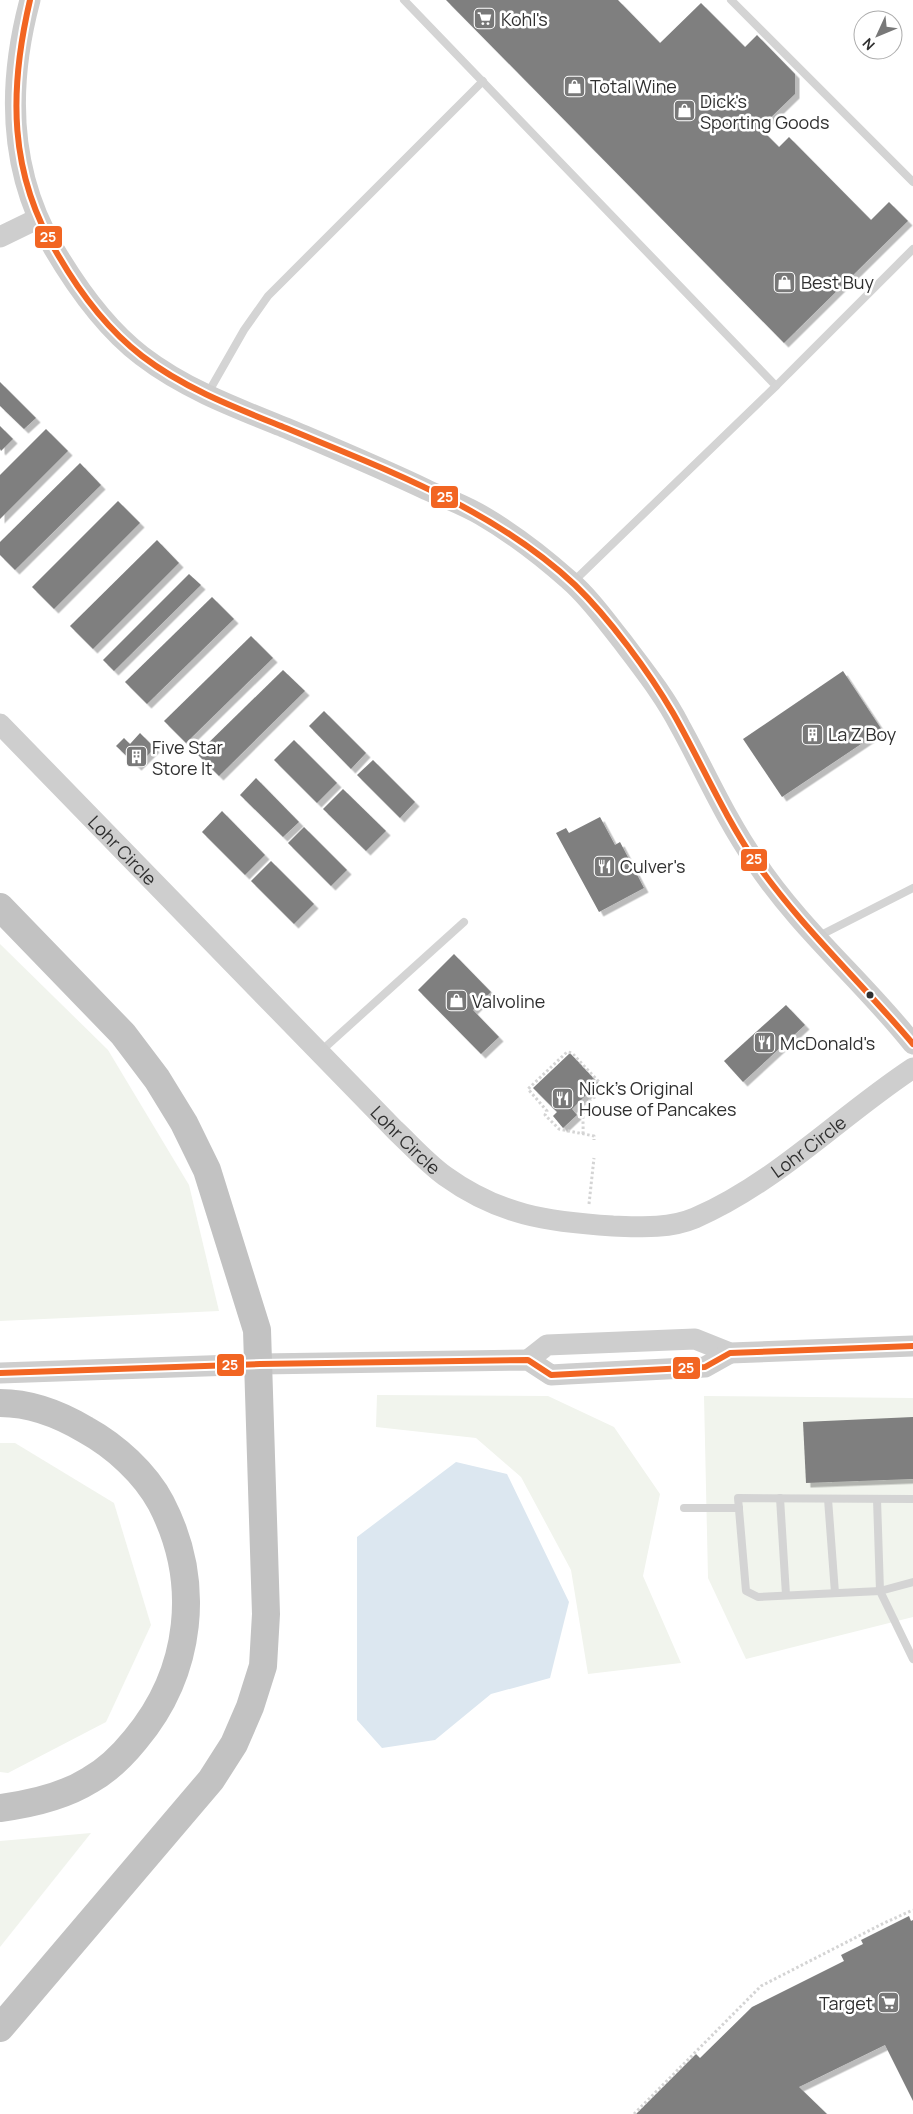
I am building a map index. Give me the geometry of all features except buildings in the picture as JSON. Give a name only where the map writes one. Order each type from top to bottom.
[{"type":"highway","points":[[0,907],[123,1034],[157,1079],[184,1123],[207,1170],[257,1330],[260,1364],[266,1614],[263,1666],[250,1707],[234,1744],[211,1780],[0,2028]]},
{"type":"highway","points":[[0,1403],[39,1408],[76,1424],[105,1441],[138,1471],[161,1502],[178,1547],[186,1595],[185,1636],[172,1682],[152,1720],[120,1758],[90,1781],[51,1798],[0,1808]]},
{"type":"street","points":[[30,0],[22,29],[18,68],[15,131],[18,152],[37,219],[65,268],[109,327],[141,355],[207,396],[385,470],[480,514],[526,544],[572,582],[607,622],[653,682],[680,724],[734,831],[770,884],[815,938],[887,1013],[913,1044]]},
{"type":"street","points":[[0,237],[37,219]]},
{"type":"street","name":"Lohr Circle","points":[[0,724],[395,1130],[444,1176],[488,1203],[532,1218],[582,1224],[652,1228],[693,1219],[730,1200],[777,1169],[913,1068]]},
{"type":"street","points":[[528,1360],[548,1345],[695,1339],[730,1353],[913,1346]]},
{"type":"street","points":[[0,1373],[260,1364],[528,1360],[551,1375],[560,1375],[704,1367],[730,1353]]},
{"type":"lane","points":[[404,0],[776,386]]},
{"type":"lane","points":[[731,0],[913,182]]},
{"type":"lane","points":[[207,396],[244,330],[268,296],[482,81]]},
{"type":"lane","points":[[572,582],[776,386],[913,249]]},
{"type":"lane","points":[[815,938],[913,888]]},
{"type":"lane","points":[[320,1051],[464,922]]},
{"type":"lane","points":[[913,1499],[738,1498],[746,1591],[758,1597],[880,1591],[913,1582]]},
{"type":"lane","points":[[780,1498],[786,1595]]},
{"type":"lane","points":[[828,1499],[835,1593]]},
{"type":"lane","points":[[877,1499],[880,1591],[913,1659]]},
{"type":"lane","points":[[684,1508],[739,1508]]},
{"type":"path","points":[[583,1134],[585,1105],[587,1100],[599,1096],[599,1082],[572,1053],[567,1052],[528,1089],[548,1111],[545,1115],[559,1129],[583,1134],[594,1136],[594,1140]]},
{"type":"path","points":[[589,1204],[594,1158]]},
{"type":"path","points":[[634,2114],[762,1986],[913,1910]]},
{"type":"shaded area","points":[[0,944],[108,1050],[189,1185],[219,1311],[0,1321]]},
{"type":"shaded area","points":[[377,1395],[548,1396],[614,1427],[660,1494],[643,1576],[681,1663],[588,1674],[571,1570],[521,1477],[476,1438],[376,1427]]},
{"type":"shaded area","points":[[704,1396],[913,1398],[913,1617],[746,1659],[708,1578]]},
{"type":"shaded area","points":[[0,1443],[15,1443],[114,1503],[151,1625],[106,1722],[8,1773],[0,1772]]},
{"type":"shaded area","points":[[456,1462],[507,1474],[569,1602],[550,1678],[491,1694],[435,1740],[382,1748],[357,1720],[357,1537]]},
{"type":"shaded area","points":[[91,1833],[0,1947],[0,1841]]},
{"type":"transit line","name":"25","points":[[30,0],[18,66],[16,99],[17,130],[22,162],[30,193],[42,224],[66,269],[95,310],[117,334],[158,368],[193,388],[230,405],[400,476],[475,513],[510,534],[575,585],[615,629],[652,680],[673,713],[733,825],[755,861],[811,932],[913,1044]]},
{"type":"transit line","name":"25","points":[[0,1373],[260,1364],[528,1360],[551,1375],[705,1367],[730,1353],[913,1346]]},
{"type":"place","name":"Kohl's","points":[[485,19]]},
{"type":"place","name":"Total Wine","points":[[574,86]]},
{"type":"place","name":"Dick's Sporting Goods","points":[[684,111]]},
{"type":"place","name":"Best Buy","points":[[785,282]]},
{"type":"place","name":"La Z Boy","points":[[812,734]]},
{"type":"place","name":"Five Star Store It","points":[[136,757]]},
{"type":"place","name":"Culver's","points":[[604,866]]},
{"type":"place","name":"Valvoline","points":[[456,1001]]},
{"type":"place","name":"McDonald's","points":[[764,1043]]},
{"type":"place","name":"Nick's Original House of Pancakes","points":[[563,1098]]},
{"type":"place","name":"Target","points":[[889,2003]]}]
